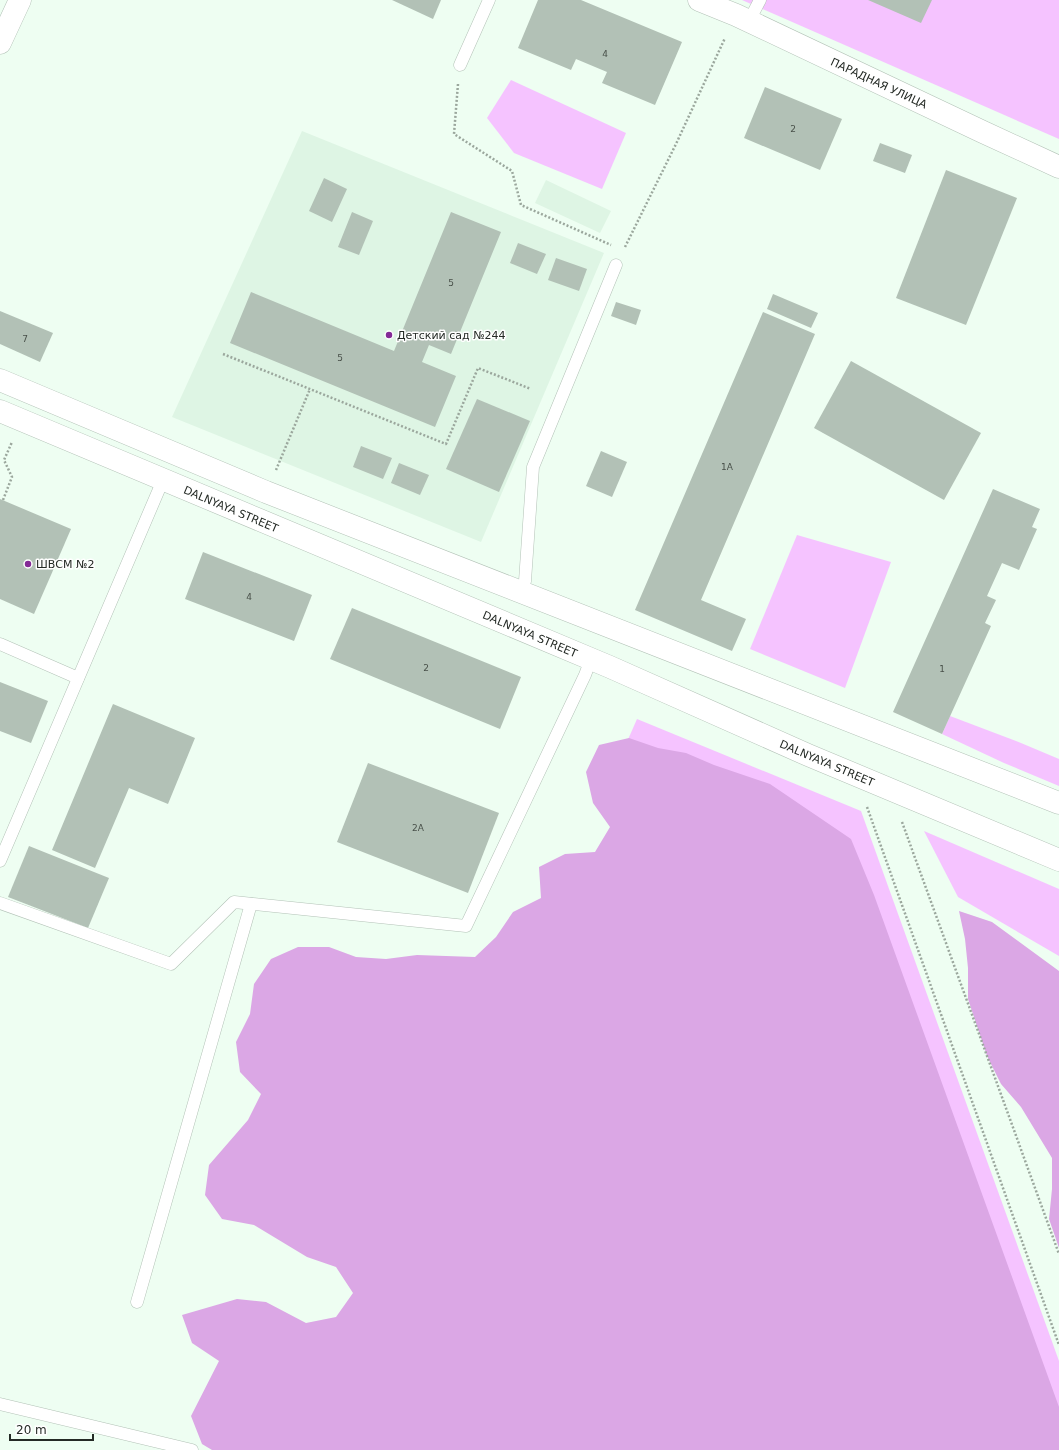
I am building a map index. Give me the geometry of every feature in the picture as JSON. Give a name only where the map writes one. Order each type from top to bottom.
[{"type":"main road","points":[[0,43],[5,21],[20,0]]},
{"type":"main road","name":"ПАРАДНАЯ УЛИЦА","points":[[699,0],[743,18],[1059,167]]},
{"type":"main road","points":[[0,380],[266,492],[1059,803]]},
{"type":"main road","name":"DALNYAYA STREET","points":[[0,412],[591,659],[808,755],[1059,860]]},
{"type":"lane","points":[[460,65],[489,0]]},
{"type":"lane","points":[[743,18],[760,0]]},
{"type":"lane","points":[[520,592],[525,581],[533,467],[616,265]]},
{"type":"lane","points":[[0,861],[163,480]]},
{"type":"lane","points":[[0,644],[78,678]]},
{"type":"lane","points":[[0,903],[171,964],[234,902],[466,926],[585,675],[591,659]]},
{"type":"lane","points":[[137,1302],[251,904]]},
{"type":"lane","points":[[0,1404],[192,1450]]},
{"type":"path","points":[[616,265],[676,144],[743,18]]},
{"type":"path","points":[[460,65],[454,134],[512,171],[521,205],[612,246],[616,265]]},
{"type":"path","points":[[223,354],[446,444],[478,368],[531,389]]},
{"type":"path","points":[[273,476],[310,389]]},
{"type":"path","points":[[3,500],[12,477],[4,460],[13,438]]},
{"type":"path","points":[[866,803],[1059,1345]]},
{"type":"path","points":[[900,816],[1059,1254]]},
{"type":"shaded area","points":[[742,0],[1059,0],[1059,139]]},
{"type":"shaded area","points":[[511,80],[626,133],[602,189],[514,153],[487,118]]},
{"type":"shaded area","name":"Детский сад №244","points":[[302,131],[604,253],[481,542],[172,417]]},
{"type":"shaded area","points":[[546,180],[611,211],[600,233],[535,203]]},
{"type":"shaded area","points":[[797,535],[891,562],[845,688],[750,649]]},
{"type":"shaded area","points":[[950,716],[1059,759],[1059,786],[1004,763],[942,734]]},
{"type":"shaded area","points":[[637,719],[861,811],[1059,1361],[1059,1450],[608,785]]},
{"type":"shaded area","points":[[629,738],[658,748],[686,753],[714,765],[770,784],[851,839],[874,895],[1059,1407],[1059,1450],[212,1450],[202,1444],[191,1416],[219,1361],[192,1343],[182,1315],[237,1299],[266,1302],[306,1323],[336,1317],[353,1293],[336,1267],[307,1257],[254,1225],[222,1219],[205,1195],[209,1165],[248,1120],[261,1094],[240,1072],[236,1042],[250,1014],[254,984],[271,959],[298,947],[329,947],[356,957],[386,959],[417,955],[475,957],[496,937],[513,912],[541,898],[539,867],[565,854],[595,852],[610,827],[593,803],[586,772],[599,745]]},
{"type":"shaded area","points":[[924,831],[1059,889],[1059,956],[958,897]]},
{"type":"shaded area","points":[[959,911],[992,922],[1059,971],[1059,1248],[1049,1219],[1052,1189],[1052,1158],[1021,1107],[1001,1084],[987,1056],[968,999],[968,968],[965,939]]},
{"type":"building","points":[[392,0],[441,0],[433,19]]},
{"type":"building","points":[[538,0],[581,0],[682,42],[655,105],[602,83],[607,72],[576,59],[571,70],[518,48]]},
{"type":"building","points":[[868,0],[932,0],[921,23]]},
{"type":"building","points":[[765,87],[842,119],[820,170],[744,138]]},
{"type":"building","points":[[880,143],[912,155],[905,173],[873,161]]},
{"type":"building","points":[[946,170],[1017,198],[966,325],[896,298]]},
{"type":"building","points":[[324,178],[347,189],[332,222],[309,211]]},
{"type":"building","points":[[352,212],[373,221],[359,255],[338,247]]},
{"type":"building","points":[[451,212],[501,232],[451,354],[429,345],[422,362],[456,376],[435,427],[230,343],[251,292],[394,351]]},
{"type":"building","points":[[518,243],[546,254],[537,274],[510,263]]},
{"type":"building","points":[[556,258],[587,269],[579,291],[548,280]]},
{"type":"building","points":[[773,294],[818,313],[811,328],[767,309]]},
{"type":"building","points":[[616,302],[641,310],[636,325],[611,316]]},
{"type":"building","points":[[0,311],[53,333],[40,362],[0,344]]},
{"type":"building","points":[[763,312],[815,334],[701,600],[746,619],[732,651],[635,610]]},
{"type":"building","points":[[851,361],[981,433],[944,500],[814,428]]},
{"type":"building","points":[[477,399],[530,421],[499,492],[446,469]]},
{"type":"building","points":[[361,446],[392,458],[383,479],[353,467]]},
{"type":"building","points":[[601,451],[627,462],[612,497],[586,486]]},
{"type":"building","points":[[399,463],[429,475],[420,495],[391,483]]},
{"type":"building","points":[[993,489],[1040,509],[1032,527],[1037,529],[1019,570],[1002,563],[987,596],[996,600],[985,623],[991,626],[942,734],[893,712]]},
{"type":"building","name":"ШВСМ №2","points":[[0,499],[71,529],[34,614],[0,599]]},
{"type":"building","points":[[203,552],[312,595],[294,641],[185,599]]},
{"type":"building","points":[[352,608],[521,677],[500,729],[330,659]]},
{"type":"building","points":[[0,682],[48,701],[31,743],[0,731]]},
{"type":"building","points":[[113,704],[195,738],[168,804],[129,788],[95,868],[52,850]]},
{"type":"building","points":[[368,763],[499,813],[468,893],[337,842]]},
{"type":"building","points":[[29,846],[109,878],[88,928],[8,897]]},
{"type":"place","name":"Детский сад №244","points":[[389,335]]},
{"type":"place","name":"ШВСМ №2","points":[[28,564]]}]
